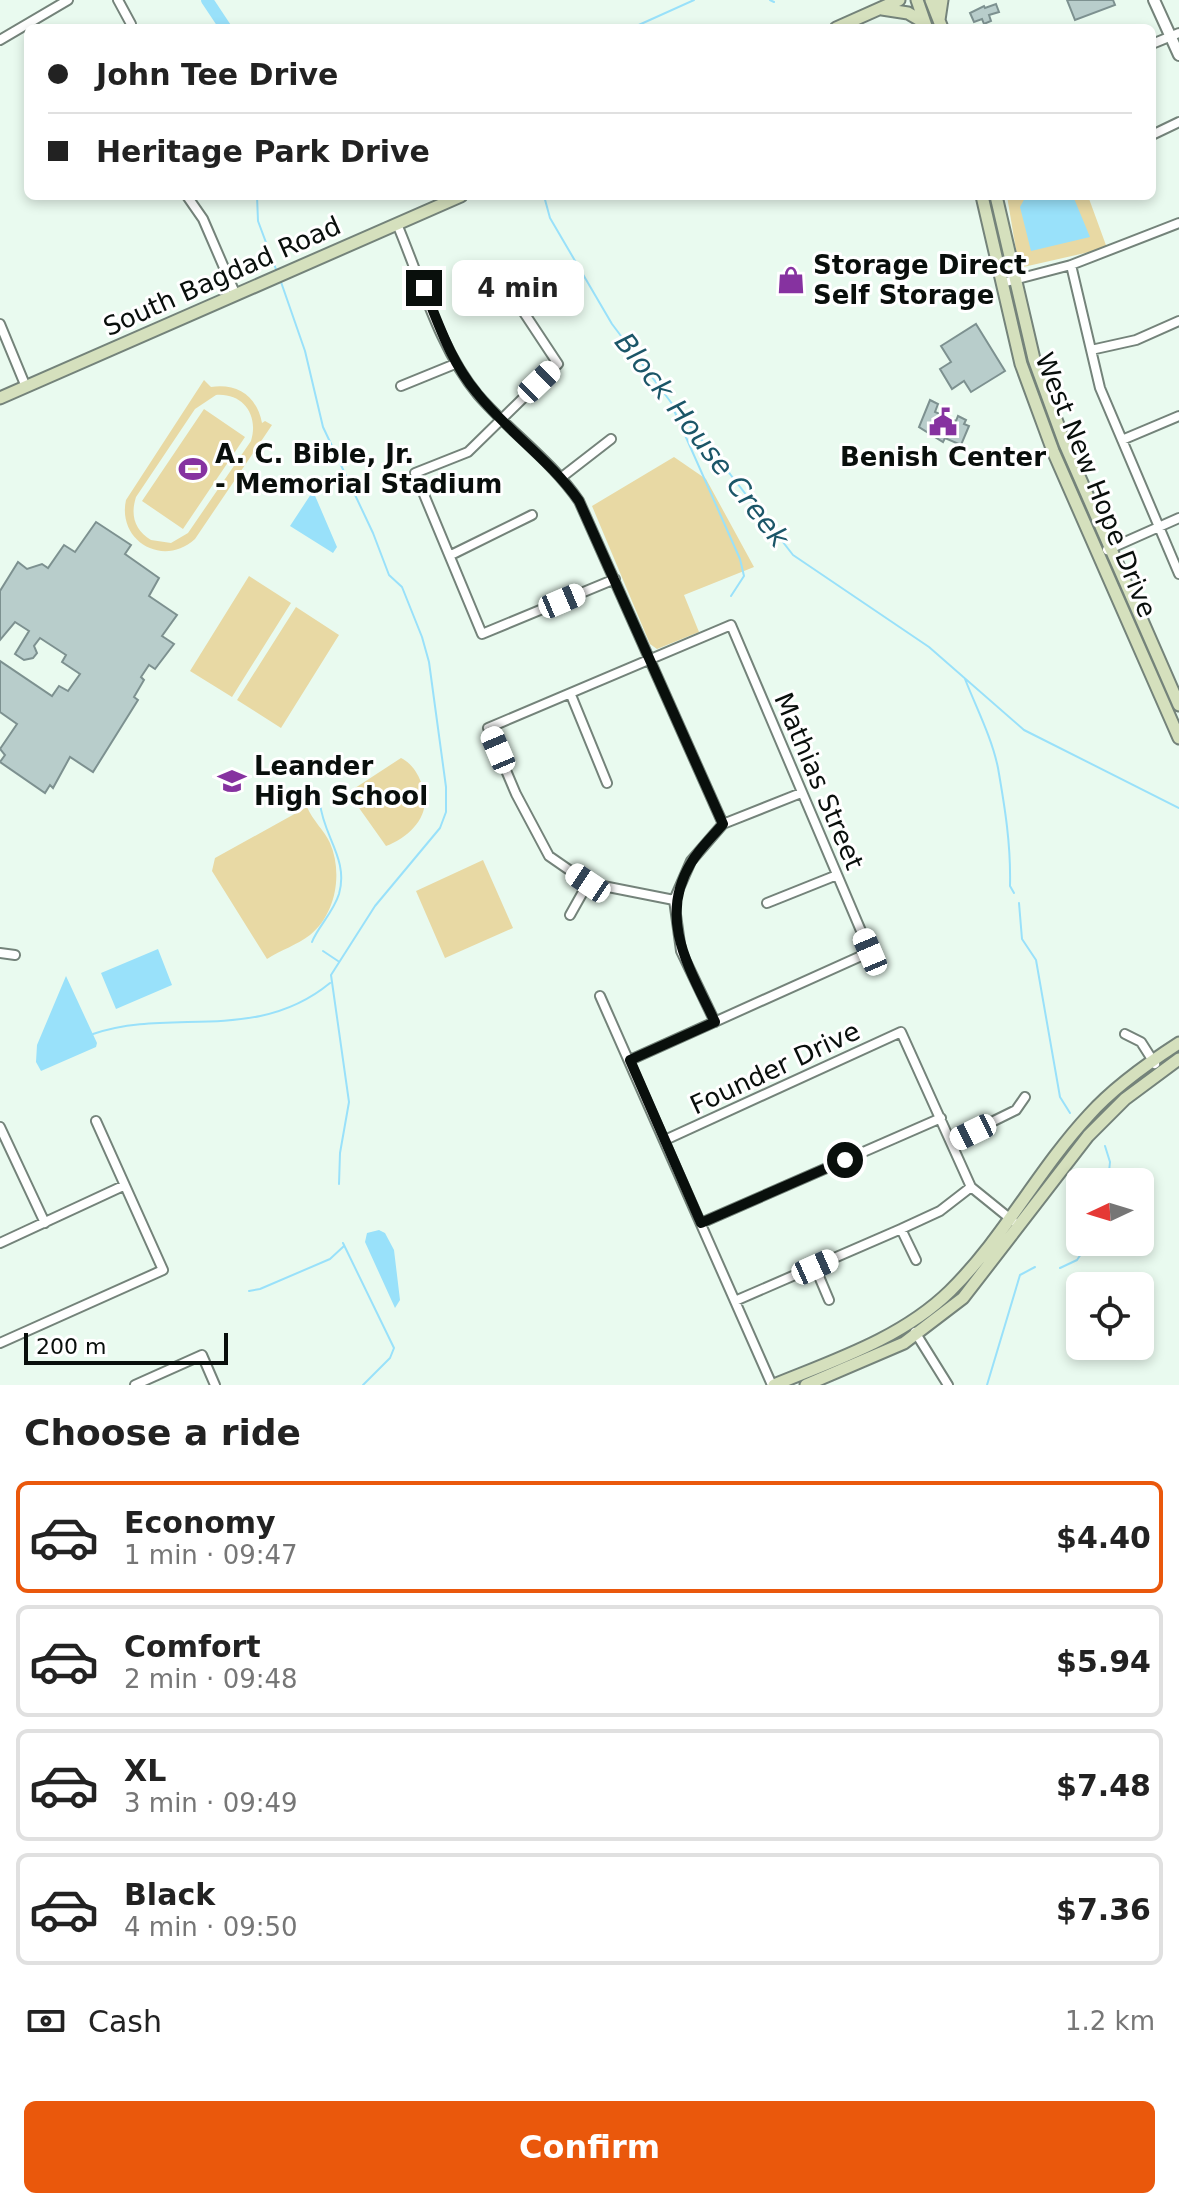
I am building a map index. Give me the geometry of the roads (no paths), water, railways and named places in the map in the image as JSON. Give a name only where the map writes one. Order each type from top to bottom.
[{"type":"main road","points":[[844,24],[899,0]]},
{"type":"main road","points":[[917,0],[925,24]]},
{"type":"main road","points":[[931,0],[940,24]]},
{"type":"main road","points":[[940,24],[942,0]]},
{"type":"main road","points":[[882,5],[922,24]]},
{"type":"main road","name":"South Bagdad Road","points":[[0,398],[452,200]]},
{"type":"main road","name":"West New Hope Drive","points":[[983,200],[1021,364],[1053,451],[1179,738]]},
{"type":"main road","name":"West New Hope Drive","points":[[997,200],[1034,359],[1065,444],[1179,705]]},
{"type":"main road","points":[[806,1385],[917,1336],[963,1298],[1088,1136],[1179,1043]]},
{"type":"main road","points":[[773,1385],[856,1351],[910,1324],[971,1270],[1089,1114],[1156,1065],[1179,1059]]},
{"type":"street","points":[[36,24],[68,0]]},
{"type":"street","points":[[118,0],[131,24]]},
{"type":"street","points":[[1154,0],[1175,35],[1179,55]]},
{"type":"street","points":[[0,40],[24,30]]},
{"type":"street","points":[[1156,42],[1175,35]]},
{"type":"street","points":[[1156,133],[1179,122]]},
{"type":"street","points":[[190,200],[203,219],[235,293]]},
{"type":"street","points":[[1002,283],[1071,265],[1179,223]]},
{"type":"street","points":[[397,224],[455,364],[477,394],[562,477],[586,513],[723,824]]},
{"type":"street","points":[[1071,265],[1100,388],[1179,574]]},
{"type":"street","points":[[511,293],[558,364],[468,452],[415,473],[482,634],[615,579]]},
{"type":"street","points":[[1091,350],[1136,340],[1179,321]]},
{"type":"street","points":[[0,324],[26,387]]},
{"type":"street","points":[[401,386],[455,364]]},
{"type":"street","points":[[1122,440],[1179,416]]},
{"type":"street","points":[[562,477],[611,439]]},
{"type":"street","points":[[451,555],[532,515]]},
{"type":"street","points":[[1098,554],[1179,518]]},
{"type":"street","name":"Mathias Street","points":[[649,660],[731,625],[870,952],[715,1022]]},
{"type":"street","points":[[649,660],[488,728],[516,794],[549,856],[588,883],[674,900]]},
{"type":"street","points":[[571,695],[607,783]]},
{"type":"street","points":[[630,1060],[715,1022],[681,951],[674,900],[691,861],[723,824],[801,793]]},
{"type":"street","points":[[767,903],[837,875]]},
{"type":"street","points":[[570,915],[588,883]]},
{"type":"street","points":[[0,953],[15,955]]},
{"type":"street","points":[[600,996],[773,1385]]},
{"type":"street","name":"Founder Drive","points":[[665,1140],[901,1032],[941,1118]]},
{"type":"street","points":[[1125,1034],[1141,1042],[1156,1065]]},
{"type":"street","points":[[951,1142],[1016,1110],[1025,1097]]},
{"type":"street","points":[[701,1223],[941,1118],[971,1187],[1020,1227]]},
{"type":"street","points":[[0,1343],[163,1270],[96,1121]]},
{"type":"street","points":[[0,1128],[45,1223]]},
{"type":"street","points":[[0,1243],[123,1186]]},
{"type":"street","points":[[735,1301],[940,1211],[971,1187]]},
{"type":"street","points":[[901,1229],[916,1260]]},
{"type":"street","points":[[815,1267],[829,1300]]},
{"type":"street","points":[[910,1324],[948,1385]]},
{"type":"street","points":[[135,1385],[202,1355],[215,1385]]},
{"type":"water","points":[[1024,200],[1075,200],[1090,237],[1031,251],[1020,207]]},
{"type":"water","points":[[313,491],[337,547],[333,553],[290,526]]},
{"type":"water","points":[[158,949],[172,985],[116,1009],[101,973]]},
{"type":"water","points":[[66,976],[97,1043],[96,1047],[41,1071],[36,1062],[37,1045]]},
{"type":"water","points":[[379,1230],[385,1233],[394,1250],[400,1300],[395,1308],[365,1242],[367,1233]]},
{"type":"waterway","name":"Block House Creek","points":[[207,0],[223,24]]},
{"type":"waterway","points":[[641,24],[694,0]]},
{"type":"waterway","points":[[770,0],[774,2]]},
{"type":"waterway","points":[[257,200],[258,221],[277,272]]},
{"type":"waterway","name":"Block House Creek","points":[[545,200],[550,218],[612,324],[793,555],[929,647],[1024,730],[1179,808]]},
{"type":"waterway","points":[[281,282],[305,351],[323,427],[373,533],[389,575],[402,587],[422,637],[429,662],[446,787],[446,812],[440,828],[375,906],[331,975],[349,1102],[340,1153],[339,1184]]},
{"type":"waterway","points":[[673,408],[740,559],[744,576],[731,596]]},
{"type":"waterway","name":"Block House Creek","points":[[965,679],[988,734],[998,768],[1008,841],[1010,886],[1014,893]]},
{"type":"waterway","points":[[312,942],[336,901],[341,881],[341,870],[320,803]]},
{"type":"waterway","name":"Block House Creek","points":[[1019,903],[1022,939],[1036,960],[1060,1097],[1070,1113]]},
{"type":"waterway","points":[[323,951],[338,961]]},
{"type":"waterway","points":[[93,1034],[153,1023],[243,1019],[273,1013],[302,1002],[330,983]]},
{"type":"waterway","name":"Block House Creek","points":[[1105,1146],[1109,1168]]},
{"type":"waterway","points":[[343,1243],[394,1348],[390,1358],[363,1385]]},
{"type":"waterway","points":[[249,1291],[330,1259],[344,1246]]},
{"type":"waterway","name":"Block House Creek","points":[[1060,1268],[1080,1256]]},
{"type":"waterway","name":"Block House Creek","points":[[987,1385],[1020,1275],[1035,1267]]},
{"type":"place","name":"Storage Direct Self Storage","points":[[791,280]]},
{"type":"place","name":"Benish Center","points":[[943,422]]},
{"type":"place","name":"A. C. Bible, Jr. - Memorial Stadium","points":[[193,469]]},
{"type":"place","name":"Leander High School","points":[[232,781]]}]
